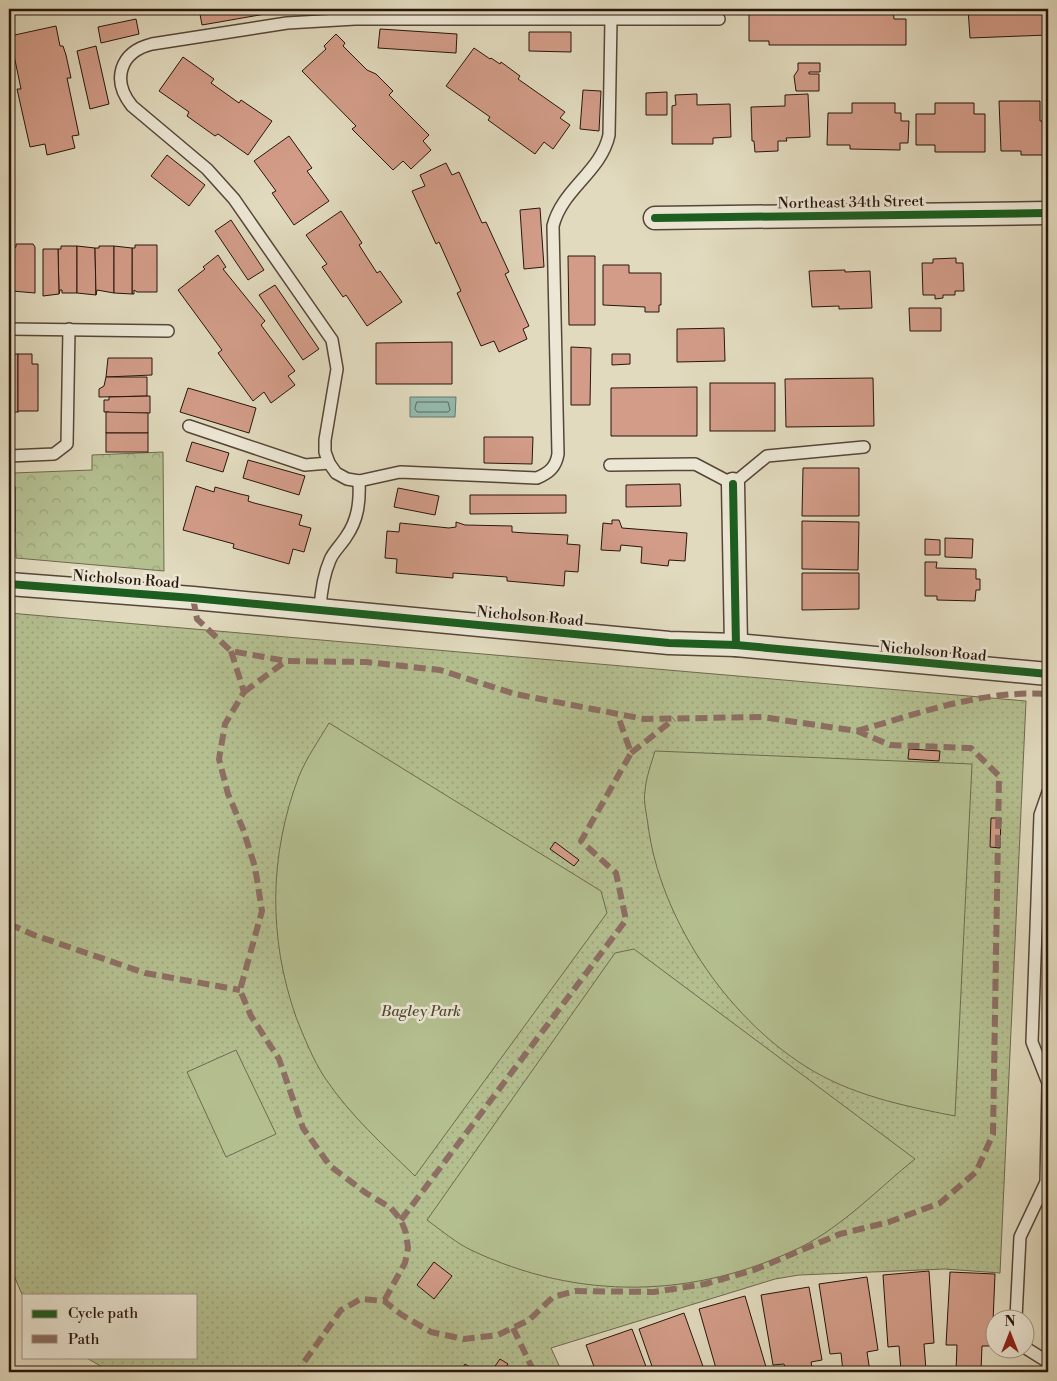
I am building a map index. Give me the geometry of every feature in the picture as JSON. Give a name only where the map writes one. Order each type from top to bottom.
[{"type":"street","name":"Northeast 34th Street","points":[[655,218],[1048,213]]},
{"type":"street","points":[[734,484],[736,645]]},
{"type":"street","name":"Nicholson Road","points":[[9,584],[320,609],[669,643],[736,645],[1048,674]]},
{"type":"lane","points":[[611,19],[609,135],[606,150],[598,163],[564,200],[556,212],[553,226],[558,454],[556,462],[545,475],[536,478],[400,472],[359,481],[347,479],[336,473],[329,464],[325,452],[325,440],[337,369],[332,340],[234,199],[207,169],[132,106],[121,86],[120,74],[124,62],[131,53],[152,44],[288,23],[355,19],[611,19],[719,19]]},
{"type":"lane","points":[[9,329],[168,331]]},
{"type":"lane","points":[[9,456],[54,454],[67,444],[69,330]]},
{"type":"lane","points":[[189,426],[305,465],[329,464]]},
{"type":"lane","points":[[610,466],[695,464],[734,484],[767,456],[864,447]]},
{"type":"lane","points":[[320,609],[322,583],[331,558],[347,536],[356,519],[360,500],[359,481]]},
{"type":"lane","points":[[1016,1308],[1020,1237],[1046,1182],[1048,1084],[1032,1042],[1040,815],[1048,792]]},
{"type":"lane","points":[[1034,1353],[1048,1362]]},
{"type":"green space","points":[[163,452],[164,571],[16,558],[13,473],[92,470],[92,455]]},
{"type":"green space","name":"Bagley Park","points":[[9,613],[1026,701],[1000,1273],[945,1269],[799,1275],[775,1279],[551,1348],[562,1372],[111,1372],[87,1358],[198,1358],[198,1294],[22,1294],[9,1264]]},
{"type":"green space","points":[[329,723],[601,891],[607,913],[415,1176],[356,1117],[335,1092],[321,1071],[296,1017],[280,957],[276,896],[277,866],[282,836],[299,776],[309,755]]},
{"type":"green space","points":[[655,751],[972,764],[955,1116],[878,1098],[840,1085],[822,1076],[776,1045],[749,1020],[724,992],[701,962],[682,929],[666,895],[655,860],[644,800],[646,781]]},
{"type":"green space","points":[[634,949],[915,1159],[846,1218],[801,1247],[761,1264],[720,1277],[678,1284],[636,1287],[594,1285],[553,1278],[512,1267],[471,1250],[427,1220],[615,953]]},
{"type":"green space","points":[[236,1050],[276,1134],[226,1157],[187,1072]]},
{"type":"water","points":[[410,397],[456,397],[455,417],[410,417]]},
{"type":"building","points":[[199,9],[270,9],[271,13],[202,25]]},
{"type":"building","points":[[757,9],[893,9],[894,19],[906,19],[906,45],[769,45],[769,41],[749,41],[749,12],[757,12]]},
{"type":"building","points":[[968,9],[1048,9],[1048,35],[970,38]]},
{"type":"building","points":[[136,19],[139,34],[101,43],[98,27]]},
{"type":"building","points":[[56,26],[60,46],[63,46],[71,78],[67,78],[79,135],[72,136],[75,148],[47,155],[45,144],[30,147],[17,89],[21,89],[10,36]]},
{"type":"building","points":[[380,29],[457,34],[456,53],[378,48]]},
{"type":"building","points":[[529,32],[571,32],[571,52],[529,51]]},
{"type":"building","points":[[336,34],[345,43],[343,46],[367,70],[376,74],[393,91],[389,95],[429,135],[423,141],[431,150],[411,169],[403,161],[393,170],[352,129],[356,126],[302,71],[326,49],[324,46]]},
{"type":"building","points":[[96,46],[109,104],[90,109],[77,51]]},
{"type":"building","points":[[474,48],[490,59],[500,64],[501,62],[520,76],[518,79],[565,112],[560,118],[570,125],[553,149],[544,142],[535,154],[488,120],[490,117],[446,86]]},
{"type":"building","points":[[183,57],[214,79],[211,83],[239,103],[241,100],[272,121],[248,155],[218,134],[215,136],[187,116],[189,112],[159,91]]},
{"type":"building","points":[[798,63],[820,63],[820,72],[809,72],[809,74],[819,74],[819,91],[796,91],[794,76],[798,70]]},
{"type":"building","points":[[583,90],[601,91],[599,131],[580,129]]},
{"type":"building","points":[[667,92],[667,115],[646,115],[646,93]]},
{"type":"building","points":[[697,94],[697,105],[730,104],[731,137],[713,138],[713,144],[672,144],[672,106],[676,105],[675,95]]},
{"type":"building","points":[[808,94],[810,137],[786,138],[787,141],[778,141],[778,151],[755,152],[754,141],[752,141],[751,107],[785,106],[785,95]]},
{"type":"building","points":[[999,101],[1040,101],[1040,121],[1048,121],[1048,155],[1021,155],[1021,151],[1001,151]]},
{"type":"building","points":[[852,103],[895,103],[895,113],[901,113],[901,121],[909,121],[908,143],[900,143],[900,150],[850,149],[850,145],[827,145],[828,113],[852,113]]},
{"type":"building","points":[[935,103],[974,103],[974,114],[985,114],[985,152],[935,152],[935,145],[916,145],[916,114],[935,114]]},
{"type":"building","points":[[289,136],[312,168],[307,171],[329,201],[294,225],[272,193],[276,191],[254,161]]},
{"type":"building","points":[[167,155],[205,185],[189,206],[151,176]]},
{"type":"building","points":[[446,163],[452,175],[459,172],[482,223],[486,222],[509,272],[505,274],[529,326],[523,329],[527,339],[499,352],[494,341],[481,346],[457,293],[461,291],[439,242],[436,244],[412,191],[425,186],[420,175]]},
{"type":"building","points":[[540,208],[544,267],[524,269],[520,210]]},
{"type":"building","points":[[341,211],[362,243],[359,245],[377,273],[380,271],[402,302],[367,326],[346,295],[343,297],[322,267],[327,264],[306,235]]},
{"type":"building","points":[[231,220],[264,270],[248,280],[215,231]]},
{"type":"building","points":[[16,244],[33,244],[35,247],[35,293],[12,291],[11,295],[10,250],[16,247]]},
{"type":"building","points":[[135,245],[157,245],[157,292],[137,292],[134,290],[134,294],[132,294],[132,248],[135,248]]},
{"type":"building","points":[[61,246],[77,246],[77,293],[62,293],[62,290],[60,290],[59,294],[58,249],[61,249]]},
{"type":"building","points":[[77,246],[95,248],[96,295],[77,293]]},
{"type":"building","points":[[99,246],[114,246],[114,293],[97,290],[96,295],[95,248],[99,248]]},
{"type":"building","points":[[114,246],[132,248],[132,294],[114,293]]},
{"type":"building","points":[[43,249],[58,249],[59,294],[43,296]]},
{"type":"building","points":[[10,250],[11,295],[9,295]]},
{"type":"building","points":[[218,255],[226,267],[223,269],[265,321],[261,325],[295,371],[288,376],[295,385],[271,403],[264,392],[253,401],[218,353],[222,350],[178,290],[205,269],[203,267]]},
{"type":"building","points":[[568,256],[595,256],[595,325],[569,325]]},
{"type":"building","points":[[956,258],[956,263],[963,263],[964,291],[955,291],[955,295],[943,295],[943,298],[935,299],[935,295],[923,295],[922,263],[933,263],[933,259]]},
{"type":"building","points":[[603,265],[629,265],[629,273],[661,273],[661,305],[659,305],[659,312],[645,312],[645,307],[603,305]]},
{"type":"building","points":[[845,270],[845,272],[870,271],[872,308],[839,309],[839,306],[812,307],[809,271]]},
{"type":"building","points":[[275,285],[319,349],[303,360],[259,295]]},
{"type":"building","points":[[909,308],[941,308],[941,331],[910,331]]},
{"type":"building","points":[[724,328],[725,361],[677,362],[677,329]]},
{"type":"building","points":[[452,342],[452,384],[376,384],[376,343]]},
{"type":"building","points":[[571,347],[591,348],[590,405],[571,405]]},
{"type":"building","points":[[9,354],[18,354],[18,412],[9,412]]},
{"type":"building","points":[[18,354],[32,354],[32,364],[38,364],[38,411],[18,412]]},
{"type":"building","points":[[612,354],[630,354],[630,364],[612,365]]},
{"type":"building","points":[[108,358],[152,358],[152,375],[106,377]]},
{"type":"building","points":[[106,377],[147,377],[147,396],[99,397],[99,389],[104,386]]},
{"type":"building","points":[[873,378],[874,426],[786,427],[785,379]]},
{"type":"building","points":[[710,383],[775,383],[775,431],[710,431]]},
{"type":"building","points":[[697,387],[697,436],[611,436],[611,388]]},
{"type":"building","points":[[188,388],[256,408],[249,433],[180,412]]},
{"type":"building","points":[[150,396],[150,413],[109,414],[109,412],[104,412],[104,400],[109,400],[109,397]]},
{"type":"building","points":[[106,412],[148,413],[148,433],[106,433]]},
{"type":"building","points":[[106,433],[148,433],[148,452],[106,452]]},
{"type":"building","points":[[484,437],[533,437],[532,464],[484,463]]},
{"type":"building","points":[[192,442],[229,453],[223,472],[186,461]]},
{"type":"building","points":[[248,460],[305,476],[299,495],[243,478]]},
{"type":"building","points":[[803,468],[859,468],[859,516],[802,516]]},
{"type":"building","points":[[680,484],[681,506],[626,507],[626,485]]},
{"type":"building","points":[[196,486],[214,492],[215,487],[249,496],[248,501],[302,515],[299,525],[311,528],[304,552],[293,549],[289,564],[233,548],[234,544],[183,530]]},
{"type":"building","points":[[9,487],[15,487],[15,532],[9,532]]},
{"type":"building","points":[[398,488],[439,496],[435,515],[394,507]]},
{"type":"building","points":[[470,495],[566,495],[566,513],[470,514]]},
{"type":"building","points":[[612,520],[619,520],[622,528],[687,533],[685,561],[669,560],[668,566],[641,563],[642,547],[621,545],[620,551],[601,550],[603,523],[612,524]]},
{"type":"building","points":[[802,521],[859,522],[858,570],[802,569]]},
{"type":"building","points":[[456,522],[465,525],[512,526],[512,532],[568,535],[567,544],[580,545],[578,572],[565,571],[564,586],[507,581],[507,577],[453,573],[453,578],[396,573],[397,559],[385,558],[387,531],[399,532],[400,523],[449,528],[456,527]]},
{"type":"building","points":[[945,538],[973,539],[972,558],[945,557]]},
{"type":"building","points":[[925,539],[940,540],[940,555],[925,555]]},
{"type":"building","points":[[925,562],[937,562],[936,568],[976,569],[976,579],[980,579],[980,590],[976,590],[975,601],[937,600],[937,596],[925,596]]},
{"type":"building","points":[[802,573],[859,573],[859,609],[802,610]]},
{"type":"building","points":[[909,749],[940,751],[939,761],[908,759]]},
{"type":"building","points":[[991,818],[1001,818],[1000,848],[990,847]]},
{"type":"building","points":[[555,842],[579,860],[574,866],[550,849]]},
{"type":"building","points":[[434,1262],[452,1276],[434,1299],[417,1285]]},
{"type":"building","points":[[929,1271],[934,1343],[924,1344],[926,1370],[901,1371],[899,1346],[888,1347],[883,1275]]},
{"type":"building","points":[[950,1272],[995,1274],[994,1308],[984,1308],[984,1346],[982,1346],[981,1371],[956,1371],[957,1345],[946,1345]]},
{"type":"building","points":[[867,1277],[878,1350],[867,1352],[870,1372],[843,1372],[841,1353],[830,1354],[819,1284]]},
{"type":"building","points":[[809,1287],[822,1360],[811,1362],[813,1372],[786,1372],[784,1364],[773,1365],[761,1295]]},
{"type":"building","points":[[745,1296],[766,1367],[755,1370],[755,1372],[717,1372],[699,1309]]},
{"type":"building","points":[[684,1313],[705,1372],[654,1372],[639,1329]]},
{"type":"building","points":[[632,1329],[648,1372],[596,1372],[586,1345]]},
{"type":"building","points":[[500,1359],[508,1364],[503,1372],[491,1372]]},
{"type":"building","points":[[465,1364],[478,1372],[460,1372]]},
{"type":"marked path","points":[[193,598],[197,619],[231,651],[286,661],[366,662],[440,670],[515,694],[644,719],[762,717],[857,731],[890,745],[971,748],[999,776],[993,1134],[976,1172],[940,1203],[889,1222],[840,1234],[754,1270],[705,1284],[654,1292],[575,1291],[553,1297],[529,1320],[498,1335],[464,1339],[431,1332],[402,1315],[384,1301],[361,1299],[341,1310],[297,1372]]},
{"type":"marked path","points":[[231,651],[244,692],[225,724],[219,759],[228,794],[243,829],[255,867],[262,911],[240,990],[251,1016],[279,1059],[303,1128],[330,1166],[366,1193],[391,1208],[401,1220],[406,1233],[408,1248],[405,1263],[384,1301]]},
{"type":"marked path","points":[[244,692],[286,661]]},
{"type":"marked path","points":[[857,731],[927,710],[975,699],[1023,694],[1048,694]]},
{"type":"marked path","points":[[401,1220],[626,920],[616,873],[581,841],[631,753],[618,716]]},
{"type":"marked path","points":[[631,753],[674,719]]},
{"type":"marked path","points":[[9,924],[34,935],[145,973],[240,990]]},
{"type":"marked path","points":[[513,1328],[534,1372]]},
{"type":"cycle path","points":[[655,218],[1048,213]]},
{"type":"cycle path","points":[[733,484],[736,645]]},
{"type":"cycle path","points":[[9,584],[193,598],[669,643],[736,645],[1048,674]]}]
